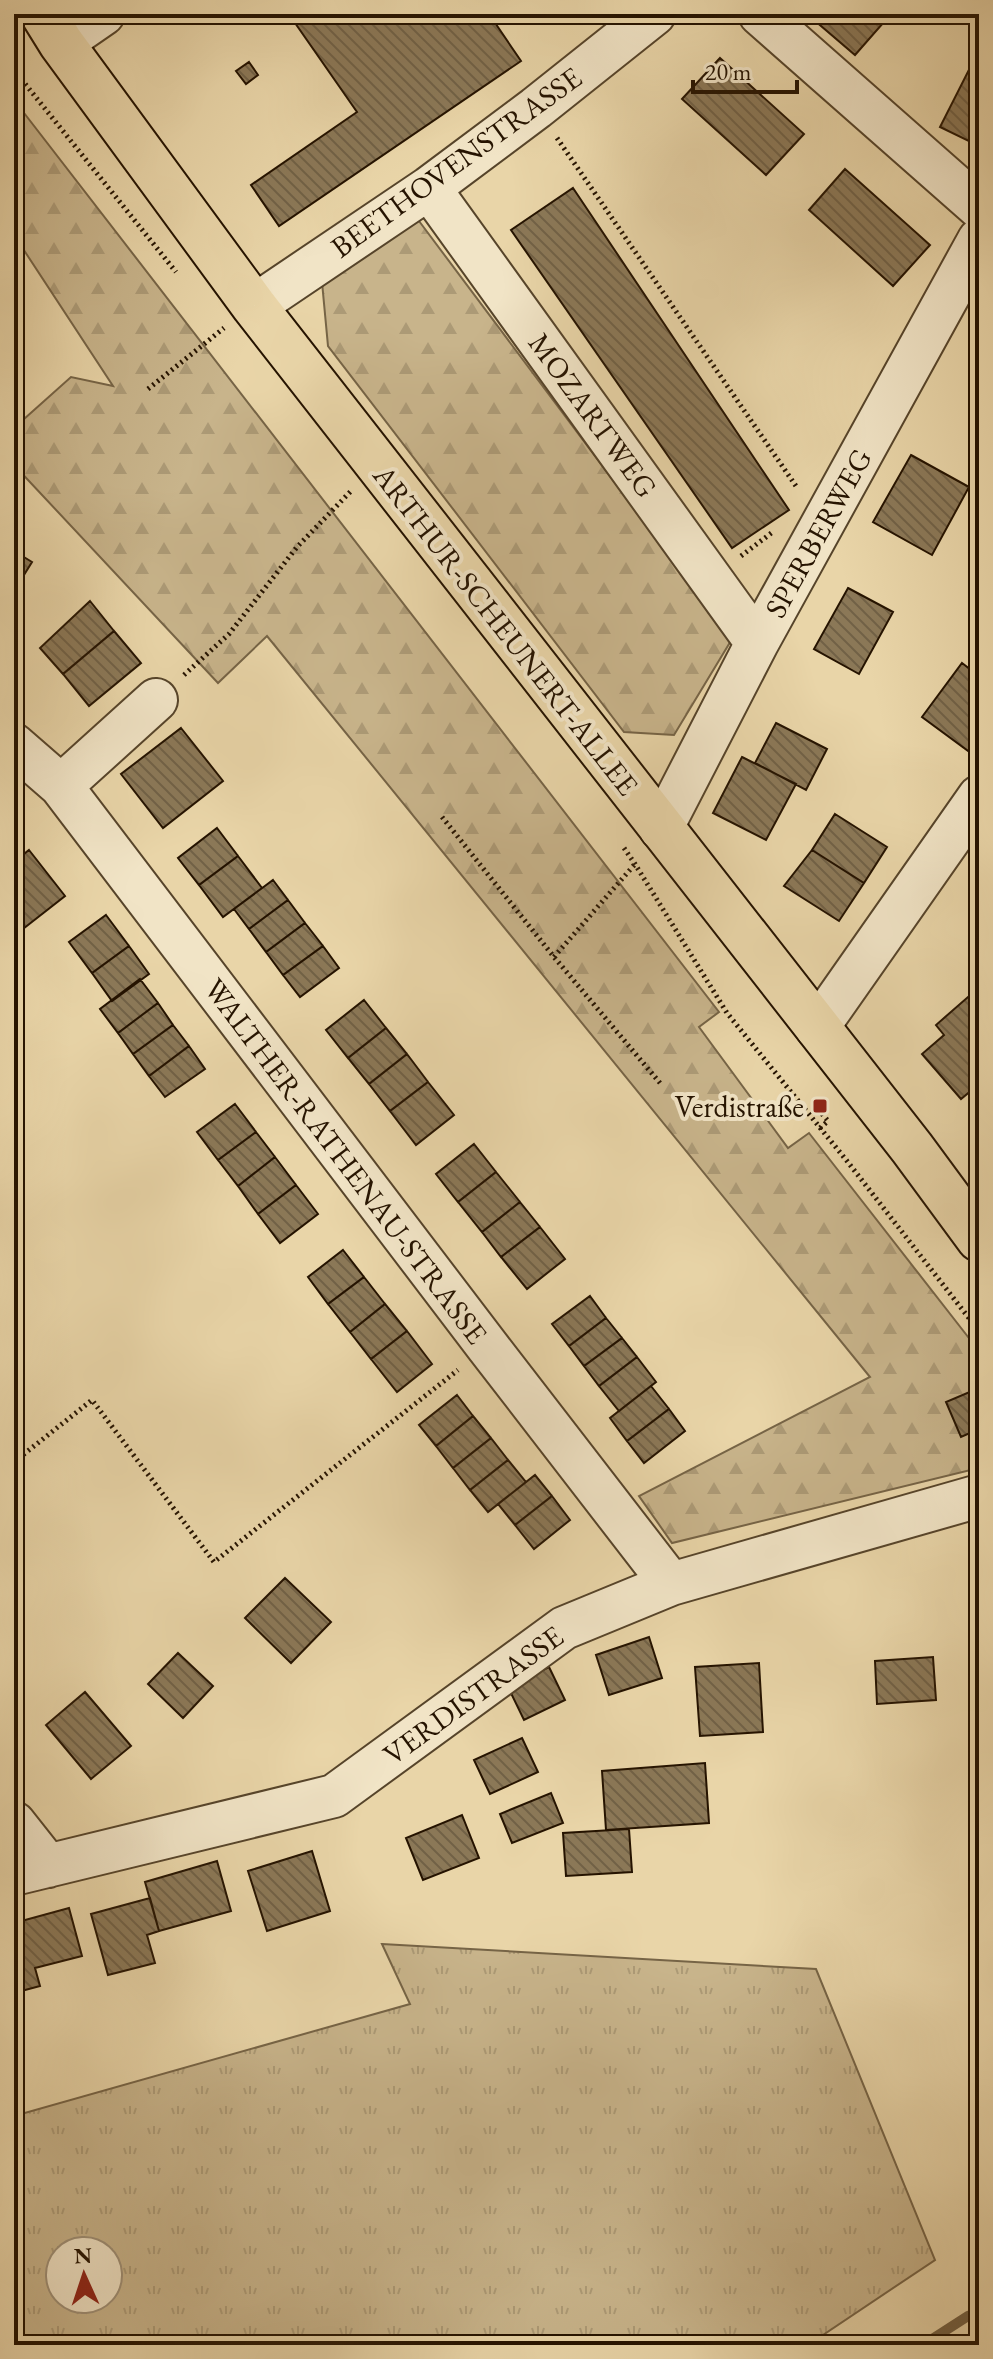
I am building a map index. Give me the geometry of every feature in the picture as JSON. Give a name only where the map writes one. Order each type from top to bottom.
[{"type":"main road","name":"ARTHUR-SCHEUNERT-ALLEE","points":[[52,28],[254,306],[912,1148],[979,1239]]},
{"type":"street","points":[[52,28],[103,14]]},
{"type":"street","name":"BEETHOVENSTRASSE","points":[[254,306],[429,188],[654,14]]},
{"type":"street","points":[[760,14],[979,207]]},
{"type":"street","name":"MOZARTWEG","points":[[429,188],[757,643]]},
{"type":"street","name":"SPERBERWEG","points":[[661,829],[757,643],[979,240]]},
{"type":"street","points":[[61,786],[156,700]]},
{"type":"street","name":"WALTHER-RATHENAU-STRASSE","points":[[14,745],[61,786],[671,1584]]},
{"type":"street","points":[[817,1028],[979,797]]},
{"type":"street","name":"VERDISTRASSE","points":[[31,1870],[334,1796],[564,1628],[671,1584],[979,1496]]},
{"type":"street","points":[[14,1823],[31,1870]]},
{"type":"path","points":[[536,108],[800,492]]},
{"type":"path","points":[[148,389],[206,342]]},
{"type":"path","points":[[156,700],[229,634],[297,547],[349,492]]},
{"type":"path","points":[[711,579],[784,523]]},
{"type":"path","points":[[442,817],[660,1083]]},
{"type":"path","points":[[554,957],[635,864],[661,829]]},
{"type":"path","points":[[727,1013],[979,1331]]},
{"type":"path","points":[[820,1106],[817,1108],[828,1121],[820,1128]]},
{"type":"path","points":[[14,1462],[92,1400],[214,1562],[488,1347]]},
{"type":"green space","points":[[14,100],[719,1012],[699,1027],[788,1148],[809,1133],[979,1351],[979,1468],[672,1543],[639,1496],[870,1377],[267,636],[218,683],[14,465],[14,428],[71,377],[113,386],[14,235]]},
{"type":"green space","points":[[416,217],[732,639],[674,735],[624,732],[328,346],[322,282]]},
{"type":"green space","points":[[382,1944],[816,1969],[935,2260],[808,2345],[14,2345],[14,2116],[410,2004]]},
{"type":"building","points":[[302,14],[489,14],[521,61],[279,226],[251,185],[357,112],[293,20]]},
{"type":"building","points":[[807,14],[891,14],[855,55]]},
{"type":"building","points":[[979,50],[979,146],[940,127]]},
{"type":"building","points":[[720,58],[804,134],[766,175],[682,99]]},
{"type":"building","points":[[249,62],[258,75],[246,84],[236,71]]},
{"type":"building","points":[[845,169],[930,245],[893,286],[809,210]]},
{"type":"building","points":[[573,188],[789,510],[732,548],[511,230]]},
{"type":"building","points":[[911,455],[969,487],[932,555],[873,522]]},
{"type":"building","points":[[14,551],[32,562],[14,591]]},
{"type":"building","points":[[848,588],[893,612],[859,674],[814,649]]},
{"type":"building","points":[[90,601],[114,631],[63,674],[40,648]]},
{"type":"building","points":[[114,631],[141,663],[89,706],[63,674]]},
{"type":"building","points":[[962,663],[979,676],[979,750],[975,756],[922,717]]},
{"type":"building","points":[[776,723],[827,749],[806,790],[755,763]]},
{"type":"building","points":[[181,728],[223,781],[163,828],[121,774]]},
{"type":"building","points":[[742,757],[796,784],[766,840],[713,813]]},
{"type":"building","points":[[835,814],[887,847],[864,883],[812,850]]},
{"type":"building","points":[[217,828],[238,856],[199,885],[178,858]]},
{"type":"building","points":[[29,850],[65,896],[14,936],[14,862]]},
{"type":"building","points":[[812,850],[864,883],[839,921],[784,886]]},
{"type":"building","points":[[238,856],[262,888],[223,917],[199,885]]},
{"type":"building","points":[[273,880],[288,900],[249,929],[234,909]]},
{"type":"building","points":[[288,900],[305,923],[266,952],[249,929]]},
{"type":"building","points":[[106,915],[129,946],[92,973],[69,942]]},
{"type":"building","points":[[305,923],[323,946],[283,975],[266,952]]},
{"type":"building","points":[[129,946],[149,974],[112,1001],[92,973]]},
{"type":"building","points":[[323,946],[339,968],[300,997],[283,975]]},
{"type":"building","points":[[140,979],[158,1003],[118,1033],[100,1009]]},
{"type":"building","points":[[976,990],[979,993],[979,1084],[961,1099],[922,1054],[944,1035],[936,1025]]},
{"type":"building","points":[[364,1000],[386,1028],[348,1058],[326,1030]]},
{"type":"building","points":[[158,1003],[173,1025],[133,1054],[118,1033]]},
{"type":"building","points":[[173,1025],[189,1046],[149,1076],[133,1054]]},
{"type":"building","points":[[386,1028],[407,1054],[369,1084],[348,1058]]},
{"type":"building","points":[[189,1046],[205,1069],[165,1097],[149,1076]]},
{"type":"building","points":[[407,1054],[428,1082],[390,1111],[369,1084]]},
{"type":"building","points":[[428,1082],[454,1115],[416,1145],[390,1111]]},
{"type":"building","points":[[235,1104],[256,1132],[218,1160],[197,1132]]},
{"type":"building","points":[[256,1132],[275,1157],[238,1186],[218,1160]]},
{"type":"building","points":[[474,1144],[496,1172],[458,1202],[436,1174]]},
{"type":"building","points":[[275,1157],[296,1185],[258,1214],[238,1186]]},
{"type":"building","points":[[496,1172],[520,1202],[482,1232],[458,1202]]},
{"type":"building","points":[[296,1185],[318,1214],[280,1243],[258,1214]]},
{"type":"building","points":[[520,1202],[540,1227],[501,1257],[482,1232]]},
{"type":"building","points":[[540,1227],[565,1259],[527,1289],[501,1257]]},
{"type":"building","points":[[343,1250],[364,1277],[328,1304],[308,1277]]},
{"type":"building","points":[[364,1277],[385,1304],[350,1332],[328,1304]]},
{"type":"building","points":[[590,1296],[606,1318],[569,1346],[552,1324]]},
{"type":"building","points":[[385,1304],[407,1331],[371,1359],[350,1332]]},
{"type":"building","points":[[606,1318],[622,1338],[584,1366],[569,1346]]},
{"type":"building","points":[[407,1331],[432,1364],[397,1392],[371,1359]]},
{"type":"building","points":[[622,1338],[637,1357],[599,1386],[584,1366]]},
{"type":"building","points":[[637,1357],[656,1382],[619,1411],[599,1386]]},
{"type":"building","points":[[651,1386],[669,1409],[627,1441],[610,1418]]},
{"type":"building","points":[[979,1388],[979,1429],[961,1437],[946,1402]]},
{"type":"building","points":[[457,1395],[473,1416],[436,1446],[419,1425]]},
{"type":"building","points":[[669,1409],[685,1431],[644,1463],[627,1441]]},
{"type":"building","points":[[473,1416],[491,1438],[453,1468],[436,1446]]},
{"type":"building","points":[[491,1438],[508,1460],[470,1490],[453,1468]]},
{"type":"building","points":[[508,1460],[526,1482],[488,1512],[470,1490]]},
{"type":"building","points":[[535,1475],[552,1496],[515,1525],[498,1504]]},
{"type":"building","points":[[552,1496],[570,1520],[534,1549],[515,1525]]},
{"type":"building","points":[[285,1578],[331,1622],[291,1663],[245,1618]]},
{"type":"building","points":[[649,1637],[662,1678],[609,1695],[596,1655]]},
{"type":"building","points":[[178,1653],[213,1686],[183,1718],[148,1684]]},
{"type":"building","points":[[933,1657],[936,1700],[877,1704],[875,1661]]},
{"type":"building","points":[[759,1663],[763,1732],[700,1736],[695,1667]]},
{"type":"building","points":[[549,1667],[565,1700],[524,1720],[508,1687]]},
{"type":"building","points":[[85,1692],[131,1746],[91,1779],[46,1725]]},
{"type":"building","points":[[522,1738],[538,1772],[490,1794],[474,1760]]},
{"type":"building","points":[[705,1763],[709,1823],[606,1830],[602,1771]]},
{"type":"building","points":[[551,1793],[563,1823],[512,1843],[500,1814]]},
{"type":"building","points":[[462,1815],[479,1858],[423,1880],[406,1838]]},
{"type":"building","points":[[629,1829],[632,1872],[566,1876],[563,1833]]},
{"type":"building","points":[[312,1851],[330,1911],[267,1931],[248,1871]]},
{"type":"building","points":[[217,1861],[231,1911],[159,1931],[145,1882]]},
{"type":"building","points":[[150,1898],[159,1931],[147,1935],[155,1963],[108,1975],[91,1914]]},
{"type":"building","points":[[69,1908],[82,1956],[35,1968],[40,1986],[14,1993],[14,1923]]},
{"type":"waterway","points":[[923,2345],[979,2312]]},
{"type":"place","name":"Verdistraße","points":[[820,1106]]}]
